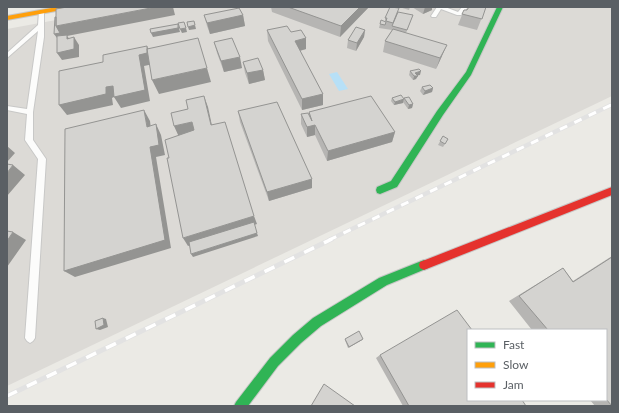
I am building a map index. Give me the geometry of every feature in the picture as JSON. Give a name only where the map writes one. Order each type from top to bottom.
[{"type":"street","points":[[7,12],[67,7]]},
{"type":"street","points":[[380,190],[394,184],[440,113],[469,73],[500,7]]},
{"type":"street","points":[[7,18],[38,9]]},
{"type":"street","points":[[240,406],[268,370],[297,339],[353,299],[384,282],[612,191]]},
{"type":"lane","points":[[434,16],[440,7],[459,14],[465,7]]},
{"type":"lane","points":[[30,338],[42,160],[29,140],[30,112],[41,25],[38,9]]},
{"type":"lane","points":[[7,56],[41,25]]},
{"type":"lane","points":[[7,108],[30,112]]},
{"type":"shaded area","points":[[127,7],[612,7],[612,96],[7,386],[7,29]]},
{"type":"water","points":[[337,72],[348,89],[339,91],[329,74]]},
{"type":"building","points":[[67,7],[156,7],[56,26],[56,9]]},
{"type":"building","points":[[288,7],[360,7],[341,26]]},
{"type":"building","points":[[390,7],[399,8],[393,23],[386,21],[387,18],[385,18]]},
{"type":"building","points":[[469,7],[486,7],[482,19],[462,14],[464,10],[467,10]]},
{"type":"building","points":[[239,8],[243,15],[207,23],[204,15]]},
{"type":"building","points":[[398,12],[413,15],[407,30],[392,26]]},
{"type":"building","points":[[55,17],[56,26],[60,33],[54,34]]},
{"type":"building","points":[[381,20],[386,22],[385,25],[380,24]]},
{"type":"building","points":[[194,21],[195,25],[188,27],[187,22]]},
{"type":"building","points":[[184,22],[186,28],[180,29],[178,23]]},
{"type":"building","points":[[178,24],[178,28],[151,33],[150,29]]},
{"type":"building","points":[[287,26],[291,32],[301,30],[306,38],[295,41],[323,94],[302,99],[267,30]]},
{"type":"building","points":[[356,27],[365,30],[357,43],[348,40]]},
{"type":"building","points":[[393,29],[447,45],[440,58],[385,41]]},
{"type":"building","points":[[67,35],[67,39],[74,37],[74,49],[57,53],[57,36]]},
{"type":"building","points":[[198,38],[207,68],[152,80],[147,49]]},
{"type":"building","points":[[232,38],[240,57],[221,61],[214,42]]},
{"type":"building","points":[[147,46],[147,53],[139,55],[145,90],[114,97],[113,86],[106,87],[106,94],[59,105],[59,71],[103,62],[103,55]]},
{"type":"building","points":[[258,58],[263,70],[247,73],[243,62]]},
{"type":"building","points":[[419,69],[421,71],[415,73],[418,76],[414,76],[410,71]]},
{"type":"building","points":[[430,85],[433,88],[425,91],[422,87]]},
{"type":"building","points":[[401,95],[404,99],[395,102],[392,98]]},
{"type":"building","points":[[204,96],[211,125],[225,122],[254,216],[183,238],[167,158],[169,158],[165,140],[194,130],[192,122],[174,126],[171,113],[188,109],[186,100]]},
{"type":"building","points":[[371,96],[395,132],[328,151],[315,125],[307,127],[301,114],[308,113],[312,121],[309,112]]},
{"type":"building","points":[[409,97],[413,104],[409,105],[404,98]]},
{"type":"building","points":[[277,102],[312,179],[267,192],[238,111]]},
{"type":"building","points":[[144,110],[147,127],[156,124],[159,145],[150,147],[165,240],[64,271],[65,129]]},
{"type":"building","points":[[443,136],[448,139],[445,144],[440,141]]},
{"type":"building","points":[[7,164],[13,165],[7,173]]},
{"type":"building","points":[[254,222],[257,233],[191,254],[189,242]]},
{"type":"building","points":[[7,231],[13,232],[7,241]]},
{"type":"building","points":[[612,257],[612,406],[607,400],[607,329],[547,329],[519,296],[563,268],[573,282]]},
{"type":"building","points":[[457,310],[471,329],[467,329],[467,401],[523,401],[526,406],[409,406],[380,355]]},
{"type":"building","points":[[103,318],[104,325],[96,329],[95,321]]},
{"type":"building","points":[[359,331],[363,339],[349,347],[345,339]]},
{"type":"building","points":[[324,384],[355,406],[311,406]]},
{"type":"railway","points":[[329,240],[609,106]]},
{"type":"railway","points":[[7,396],[332,239]]},
{"type":"traffic: fast","points":[[380,190],[394,184],[440,113],[469,73],[500,7]]},
{"type":"traffic: fast","points":[[240,406],[274,362],[317,322],[383,281],[424,265]]},
{"type":"traffic: slow","points":[[7,18],[67,7]]},
{"type":"traffic: jam","points":[[424,265],[612,191]]}]
